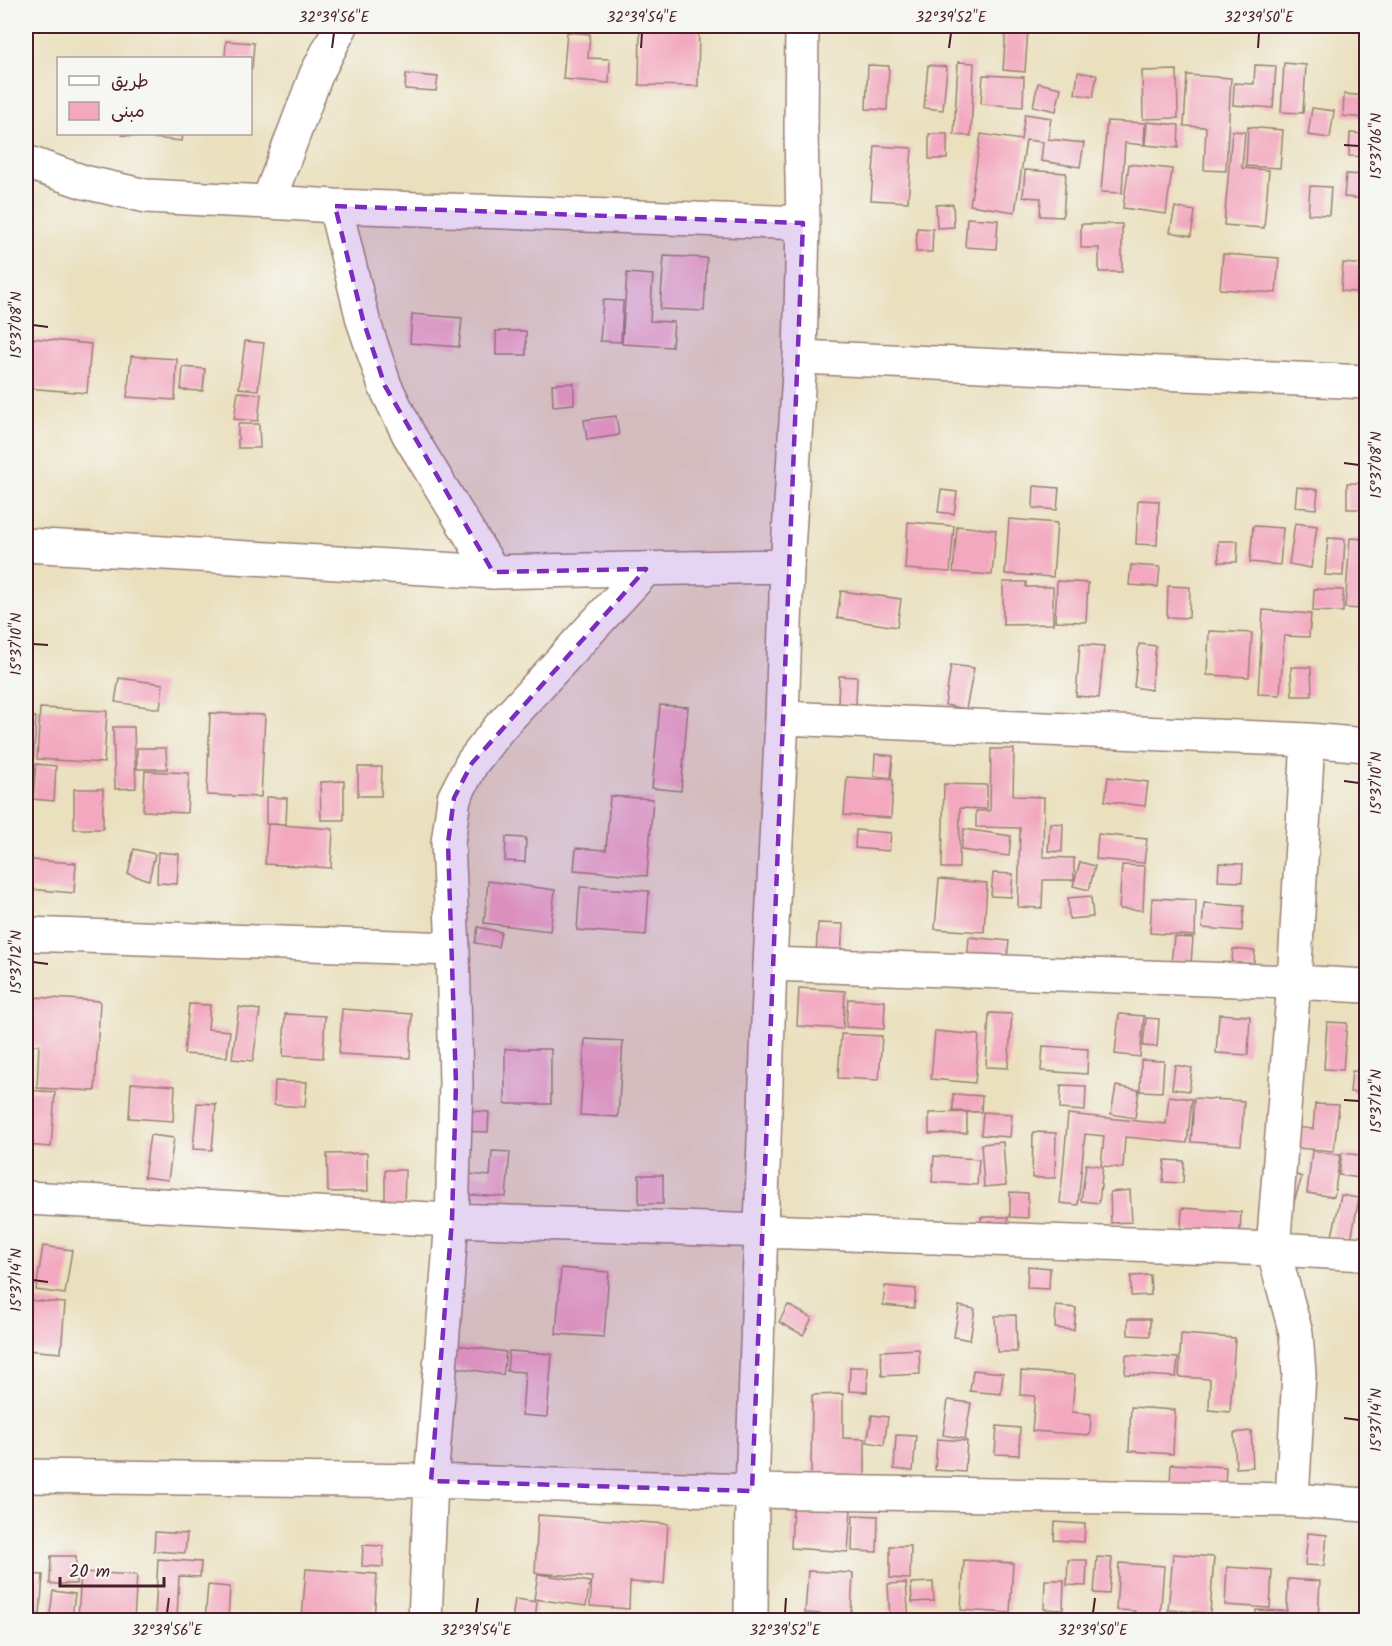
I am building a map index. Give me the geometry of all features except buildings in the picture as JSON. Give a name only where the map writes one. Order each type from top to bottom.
[{"type":"street","points":[[268,201],[316,75],[341,26]]},
{"type":"street","points":[[751,1620],[752,1491],[770,964],[787,566],[800,357],[803,223],[802,26]]},
{"type":"street","points":[[26,162],[84,182],[146,196],[335,206],[803,223]]},
{"type":"street","points":[[335,206],[363,320],[385,386],[409,435],[493,572]]},
{"type":"street","points":[[800,357],[1366,382]]},
{"type":"street","points":[[26,545],[493,572],[787,566]]},
{"type":"street","points":[[425,1620],[431,1481],[452,1220],[456,1084],[448,843],[454,798],[472,763],[499,728],[646,569]]},
{"type":"street","points":[[782,718],[1366,744]]},
{"type":"street","points":[[1292,1500],[1299,1374],[1296,1333],[1273,1249],[1294,982],[1308,740]]},
{"type":"street","points":[[26,934],[453,949]]},
{"type":"street","points":[[770,964],[1366,986]]},
{"type":"street","points":[[26,1198],[452,1220],[1366,1254]]},
{"type":"street","points":[[26,1476],[431,1481],[752,1491],[1292,1500],[1366,1505]]},
{"type":"highlighted area","points":[[335,206],[803,223],[752,1491],[431,1481],[452,1220],[456,1084],[448,843],[454,798],[472,763],[646,569],[493,572],[385,386],[363,320]]}]
